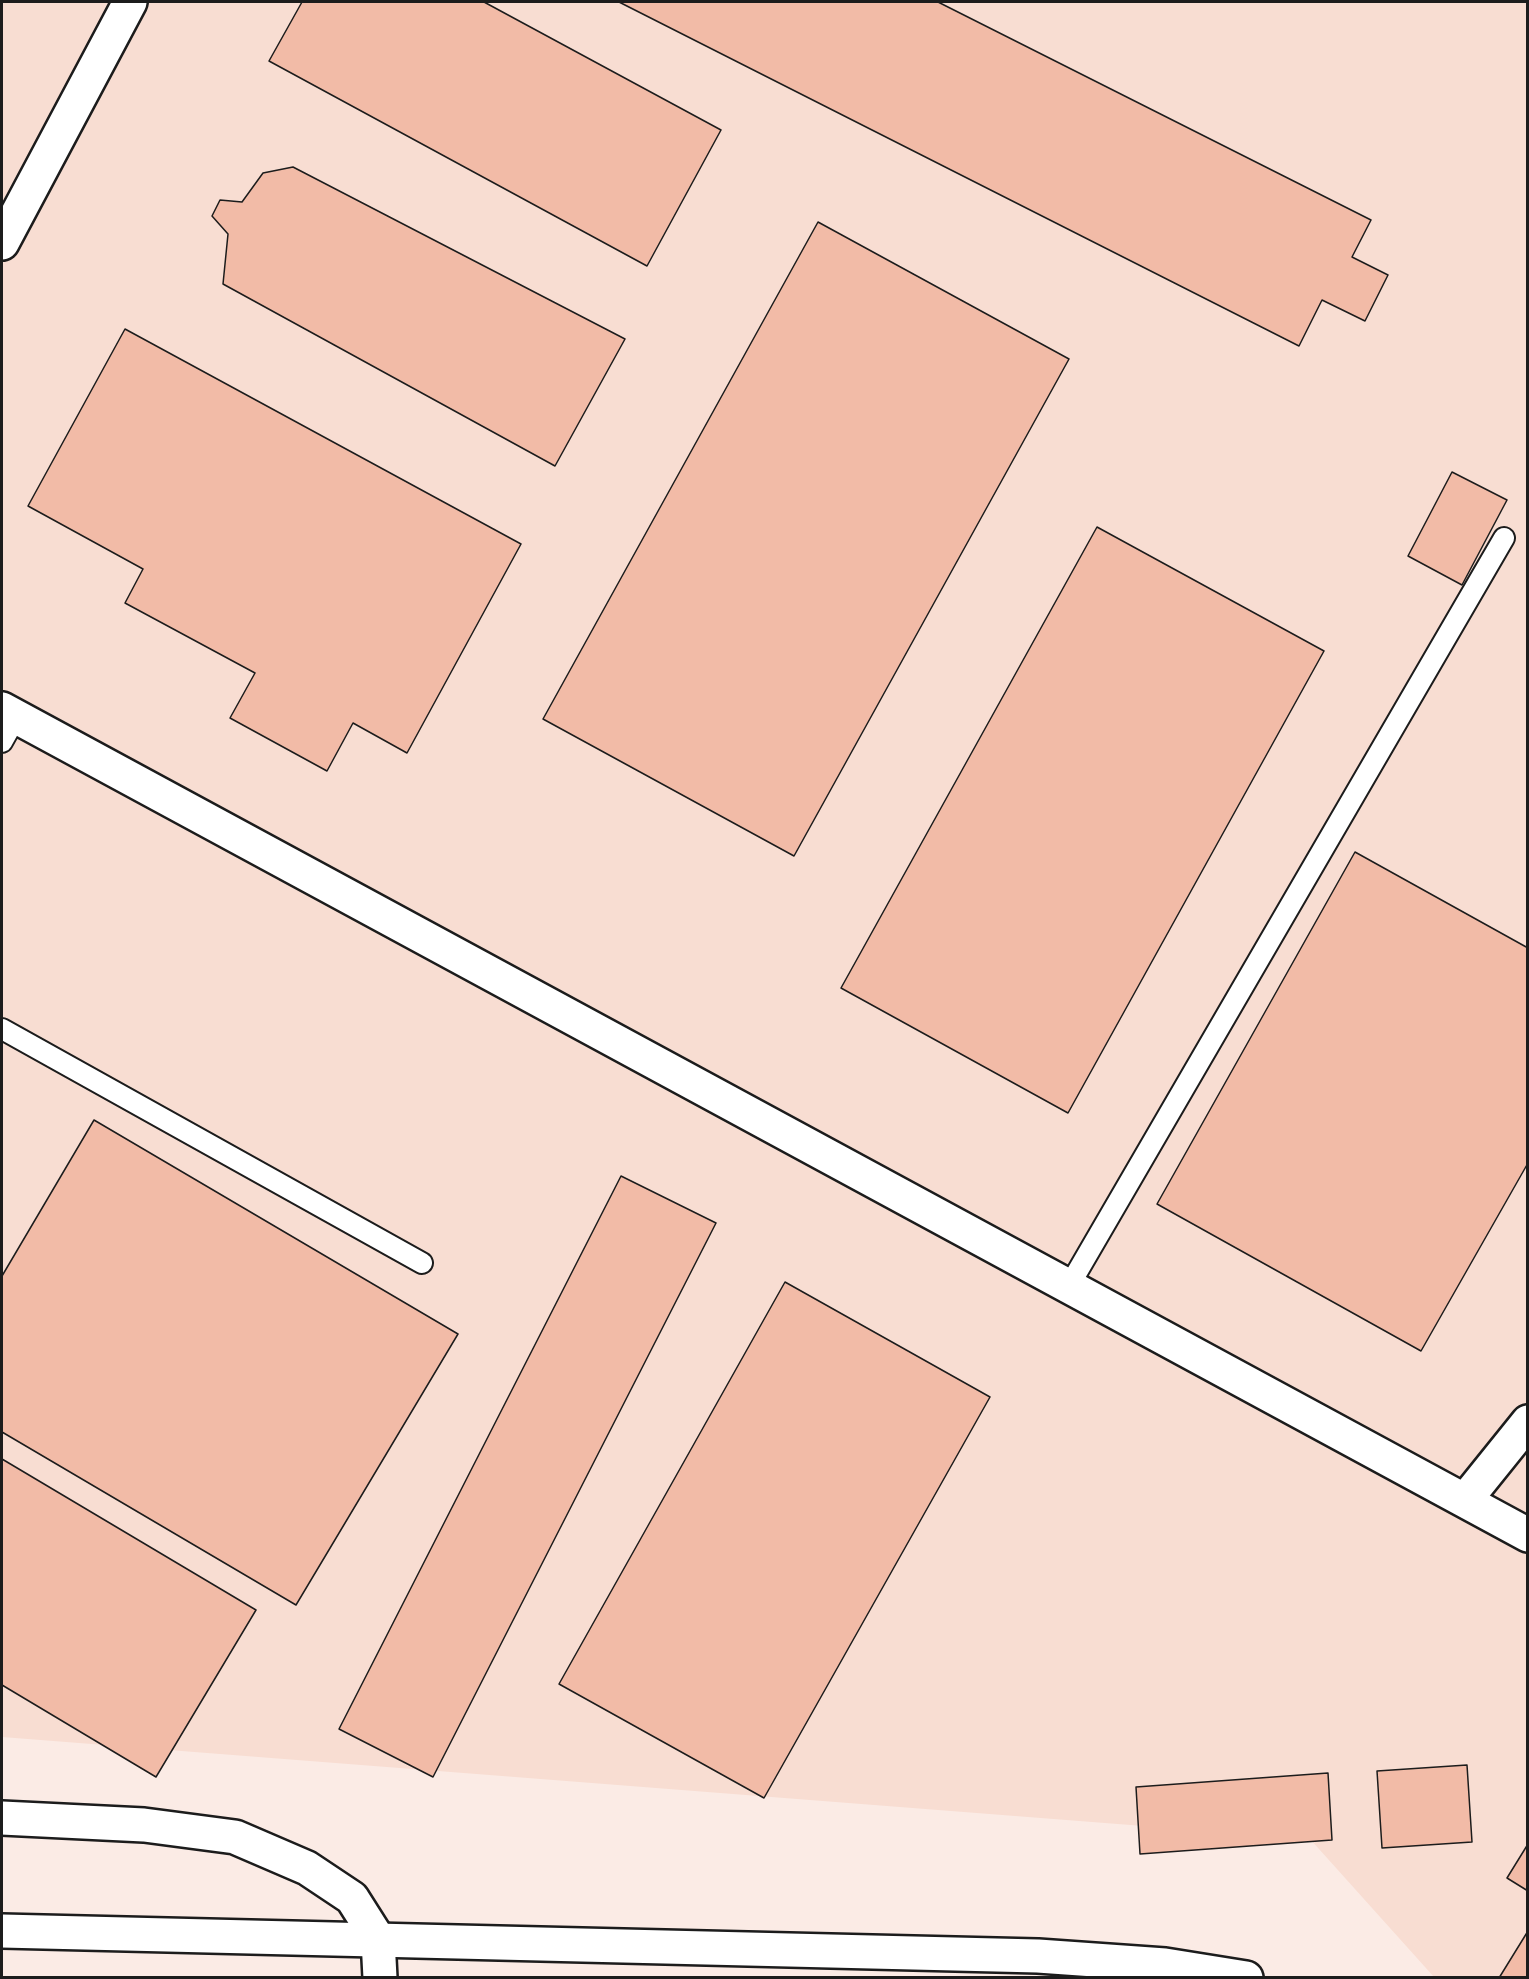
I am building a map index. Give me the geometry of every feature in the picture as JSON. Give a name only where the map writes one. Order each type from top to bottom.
[{"type":"street","points":[[2,243],[130,2]]},
{"type":"street","points":[[6,723],[1069,1286],[1466,1499],[1527,1535]]},
{"type":"street","points":[[1466,1499],[1527,1422]]},
{"type":"street","points":[[2,1818],[144,1825],[235,1837],[307,1868],[352,1898],[378,1939],[380,1977]]},
{"type":"street","points":[[2,1931],[1038,1956],[1164,1971],[1246,1977]]},
{"type":"lane","points":[[1069,1286],[1504,538]]},
{"type":"lane","points":[[2,1029],[422,1263]]},
{"type":"shaded area","points":[[2,2],[1527,2],[1527,1977],[1434,1977],[1310,1839],[2,1737]]},
{"type":"building","points":[[302,2],[484,2],[721,130],[647,266],[269,61]]},
{"type":"building","points":[[619,2],[938,2],[1371,220],[1352,257],[1388,275],[1365,321],[1322,300],[1299,346]]},
{"type":"building","points":[[293,167],[625,339],[555,466],[223,284],[228,234],[212,216],[220,200],[242,202],[263,173]]},
{"type":"building","points":[[818,222],[1069,359],[794,856],[543,719]]},
{"type":"building","points":[[125,329],[521,544],[407,753],[353,723],[327,771],[230,718],[255,673],[125,603],[143,569],[28,506]]},
{"type":"building","points":[[1452,472],[1507,500],[1462,585],[1408,556]]},
{"type":"building","points":[[1097,527],[1324,651],[1068,1113],[841,988]]},
{"type":"building","points":[[1355,852],[1528,948],[1528,1163],[1421,1351],[1157,1204]]},
{"type":"building","points":[[94,1120],[458,1334],[296,1605],[2,1432],[2,1276]]},
{"type":"building","points":[[621,1176],[716,1223],[433,1777],[339,1729]]},
{"type":"building","points":[[785,1282],[990,1397],[764,1798],[559,1684]]},
{"type":"building","points":[[2,1459],[256,1610],[156,1777],[2,1685]]},
{"type":"building","points":[[1467,1765],[1472,1842],[1382,1848],[1377,1771]]},
{"type":"building","points":[[1328,1773],[1332,1840],[1140,1854],[1136,1787]]},
{"type":"building","points":[[1528,1844],[1528,1891],[1507,1878]]},
{"type":"building","points":[[1528,1931],[1528,1978],[1499,1978]]}]
